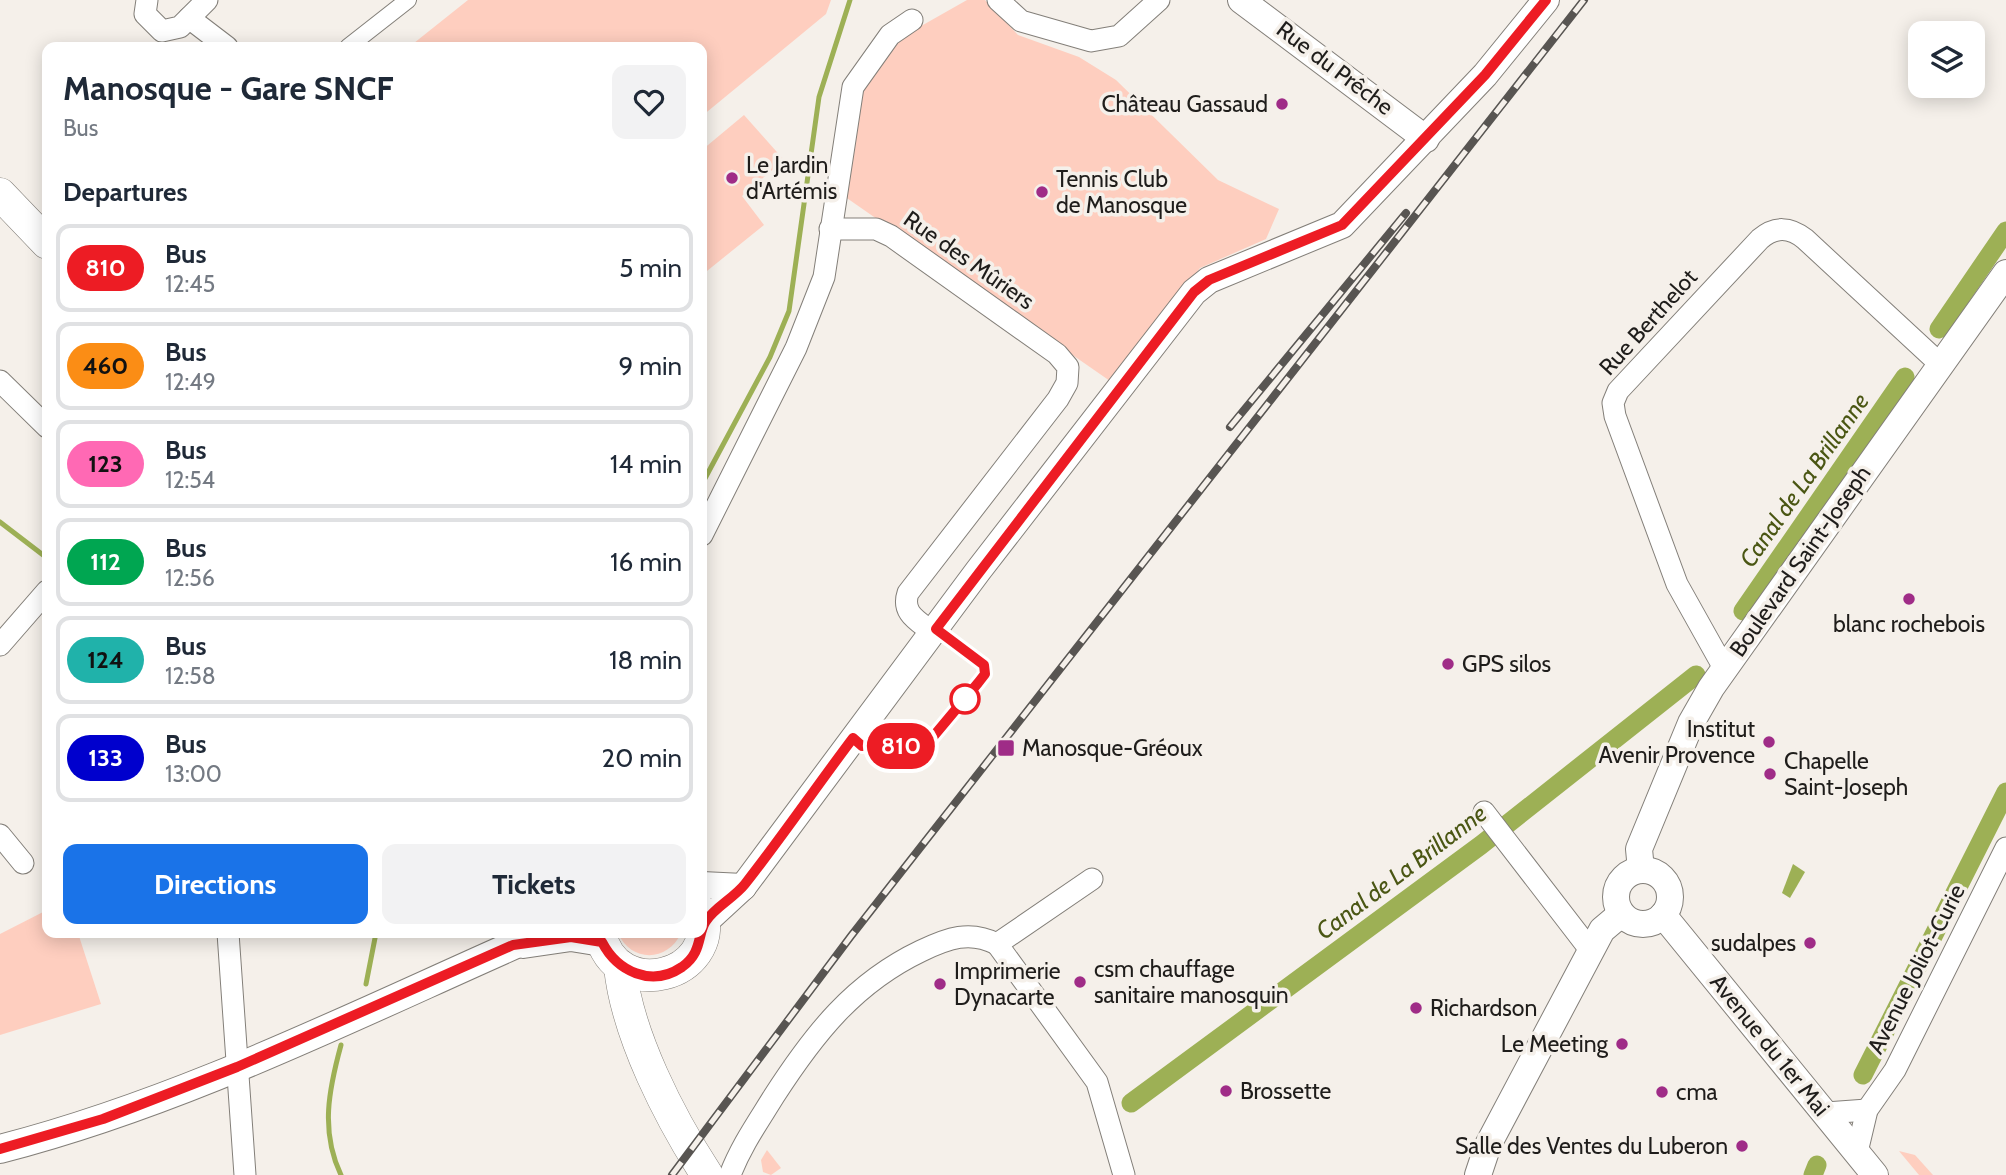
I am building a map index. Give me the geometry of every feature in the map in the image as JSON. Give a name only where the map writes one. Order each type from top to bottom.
[{"type":"main road","points":[[0,194],[42,238]]},
{"type":"main road","points":[[0,1149],[55,1135],[237,1067],[529,938]]},
{"type":"main road","points":[[513,945],[564,938]]},
{"type":"main road","points":[[602,938],[620,967],[626,1005],[667,1106],[702,1167]]},
{"type":"main road","points":[[620,967],[639,974],[664,975],[682,967],[695,953],[698,938]]},
{"type":"main road","points":[[645,1050],[649,1004],[664,975]]},
{"type":"main road","points":[[0,1139],[150,1101]]},
{"type":"street","points":[[147,0],[145,14],[162,31],[180,27],[207,0]]},
{"type":"street","points":[[354,42],[408,0]]},
{"type":"street","points":[[998,0],[1021,21],[1091,41],[1119,36],[1159,0]]},
{"type":"street","name":"Rue du Prêche","points":[[1241,0],[1426,139]]},
{"type":"street","points":[[707,914],[743,887],[1194,292],[1209,280],[1342,225],[1485,75],[1546,0]]},
{"type":"street","points":[[189,18],[220,42]]},
{"type":"street","points":[[707,525],[796,348],[824,277],[853,87],[890,35],[912,20]]},
{"type":"street","name":"Rue des Mûriers","points":[[830,229],[876,229],[891,236],[1057,354],[1068,367],[1067,383],[1058,399],[908,593],[906,606],[911,615],[933,633]]},
{"type":"street","name":"Rue Berthelot","points":[[1724,668],[1677,584],[1615,416],[1614,403],[1618,391],[1760,239],[1780,229],[1796,232],[1805,239],[1940,364]]},
{"type":"street","name":"Boulevard Saint-Joseph","points":[[1641,870],[1639,849],[1701,704],[2006,273]]},
{"type":"street","points":[[0,382],[42,421]]},
{"type":"street","points":[[0,645],[42,602]]},
{"type":"street","points":[[1493,823],[1591,951]]},
{"type":"street","points":[[0,835],[23,863]]},
{"type":"street","name":"Avenue Joliot-Curie","points":[[1857,1152],[1867,1110],[1895,1070],[2006,848]]},
{"type":"street","points":[[1641,870],[1657,874],[1667,886],[1670,901],[1663,915],[1642,925],[1621,915],[1615,901],[1618,886],[1627,875],[1641,870]]},
{"type":"street","points":[[997,944],[1092,879]]},
{"type":"street","points":[[707,885],[743,887]]},
{"type":"street","points":[[1478,1175],[1488,1145],[1591,951],[1605,926],[1621,915]]},
{"type":"street","name":"Avenue du 1er Mai","points":[[1663,915],[1875,1175]]},
{"type":"street","points":[[730,1175],[740,1150],[804,1049],[856,991],[905,958],[946,940],[975,936],[997,944],[1097,1082],[1124,1175]]},
{"type":"street","points":[[228,938],[245,1175]]},
{"type":"street","points":[[1826,1113],[1867,1110]]},
{"type":"street","points":[[702,1167],[740,1150]]},
{"type":"shaded area","points":[[468,0],[831,0],[826,14],[707,112],[707,42],[415,42]]},
{"type":"shaded area","name":"Tennis Club de Manosque","points":[[967,0],[985,0],[1018,35],[1079,57],[1116,80],[1218,180],[1279,209],[1266,239],[1200,268],[1110,381],[841,194],[857,97],[900,38]]},
{"type":"shaded area","name":"Le Jardin d'Artémis","points":[[744,115],[784,160],[742,196],[764,225],[707,271],[707,146]]},
{"type":"shaded area","points":[[1793,864],[1805,872],[1790,898],[1782,893]]},
{"type":"shaded area","points":[[42,913],[42,938],[80,938],[101,1004],[0,1035],[0,934]]},
{"type":"shaded area","points":[[621,938],[678,938],[659,954],[650,955],[640,954]]},
{"type":"shaded area","points":[[767,1150],[781,1168],[771,1175],[763,1172],[761,1160]]},
{"type":"shaded area","points":[[1899,1151],[1915,1155],[1933,1175],[1919,1175]]},
{"type":"waterway","points":[[707,475],[770,357],[789,311],[819,97],[850,0]]},
{"type":"waterway","name":"Canal de La Brillanne","points":[[1939,329],[2006,231]]},
{"type":"waterway","name":"Canal de La Brillanne","points":[[1743,611],[1905,377]]},
{"type":"waterway","points":[[0,522],[42,554]]},
{"type":"waterway","name":"Canal de La Brillanne","points":[[1131,1103],[1481,845],[1696,675]]},
{"type":"waterway","points":[[1863,1075],[2006,792]]},
{"type":"waterway","points":[[366,984],[375,938]]},
{"type":"waterway","points":[[341,1045],[329,1110],[330,1142],[341,1175]]},
{"type":"waterway","points":[[1813,1175],[1817,1165]]},
{"type":"railway","points":[[672,1175],[851,936],[1584,0]]},
{"type":"railway","points":[[1230,427],[1406,213]]},
{"type":"bus line","name":"810","points":[[707,920],[743,887],[853,738],[862,746],[927,744],[985,674],[984,665],[980,661],[936,629],[1194,292],[1209,280],[1342,225],[1485,75],[1546,0]]},
{"type":"bus line","name":"810","points":[[0,1149],[103,1119],[237,1067],[513,945],[564,938]]},
{"type":"bus line","name":"810","points":[[577,938],[602,942],[620,967],[629,972],[652,976],[664,975],[682,967],[695,953],[702,938]]},
{"type":"place","name":"Château Gassaud","points":[[1282,104]]},
{"type":"place","name":"Le Jardin d'Artémis","points":[[732,178]]},
{"type":"place","name":"Tennis Club de Manosque","points":[[1042,192]]},
{"type":"place","name":"blanc rochebois","points":[[1909,599]]},
{"type":"place","name":"GPS silos","points":[[1448,664]]},
{"type":"place","name":"Institut Avenir Provence","points":[[1769,742]]},
{"type":"place","name":"Manosque-Gréoux","points":[[1006,748]]},
{"type":"place","name":"Chapelle Saint-Joseph","points":[[1770,774]]},
{"type":"place","name":"sudalpes","points":[[1810,943]]},
{"type":"place","name":"csm chauffage sanitaire manosquin","points":[[1080,982]]},
{"type":"place","name":"Imprimerie Dynacarte","points":[[940,984]]},
{"type":"place","name":"Richardson","points":[[1416,1008]]},
{"type":"place","name":"Le Meeting","points":[[1622,1044]]},
{"type":"place","name":"Brossette","points":[[1226,1091]]},
{"type":"place","name":"cma","points":[[1662,1092]]},
{"type":"place","name":"Salle des Ventes du Luberon","points":[[1742,1146]]}]
